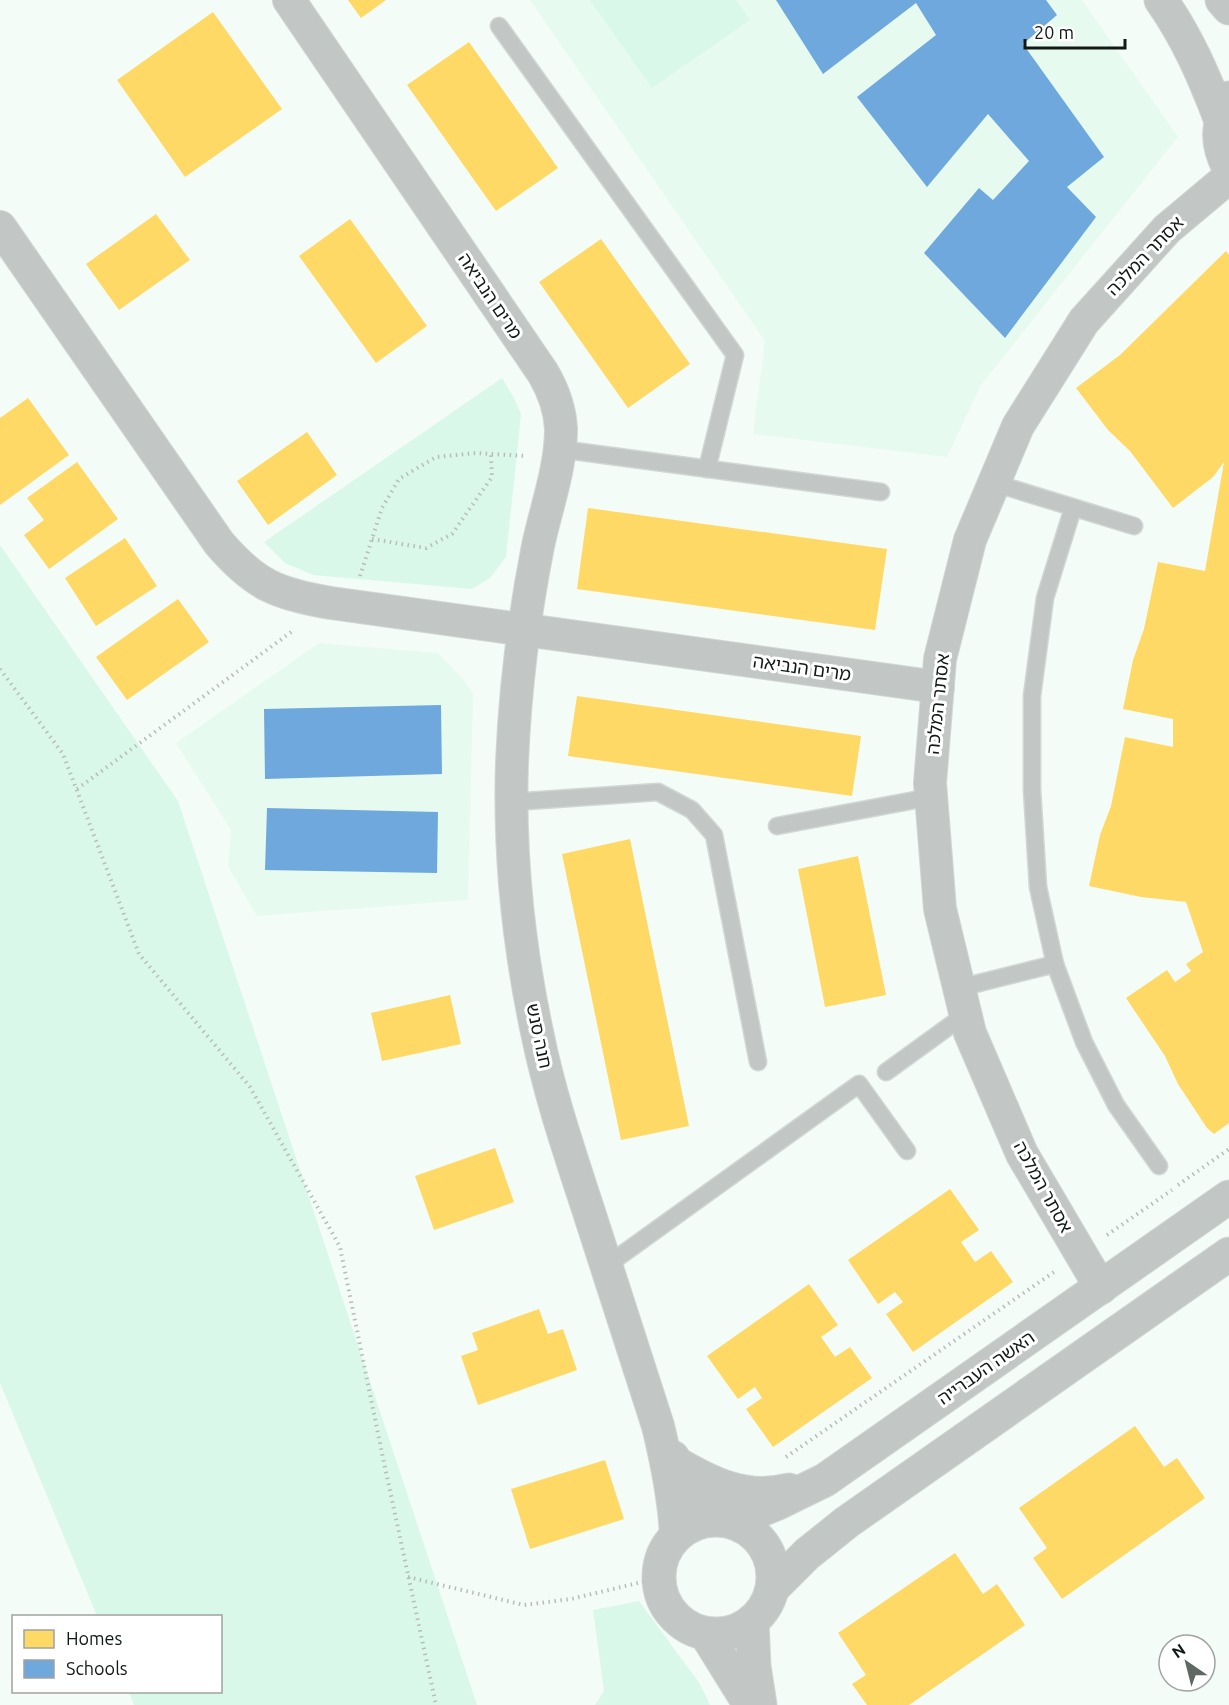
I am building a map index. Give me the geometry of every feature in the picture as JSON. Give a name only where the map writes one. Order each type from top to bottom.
[{"type":"street","name":"מרים הנביאה","points":[[289,0],[550,385],[558,409],[561,429],[524,630]]},
{"type":"street","points":[[1161,0],[1178,24],[1201,69],[1225,108],[1219,138],[1223,157],[1229,168]]},
{"type":"street","points":[[1222,0],[1229,8]]},
{"type":"street","name":"אסתר המלכה","points":[[1101,1288],[1022,1154],[970,1033],[940,909],[930,783],[940,660],[970,540],[1018,426],[1084,321],[1167,229],[1229,177]]},
{"type":"street","name":"מרים הנביאה","points":[[0,227],[219,543],[232,559],[255,579],[271,588],[290,595],[341,604],[938,687]]},
{"type":"street","name":"חנה סנש","points":[[524,630],[516,693],[512,764],[516,901],[524,968],[553,1098],[658,1426],[668,1468],[676,1536]]},
{"type":"street","name":"האשה העברייה","points":[[725,1520],[778,1503],[825,1480],[1229,1197]]},
{"type":"street","points":[[772,1589],[807,1554],[847,1522],[1229,1254]]},
{"type":"street","name":"חנה סנש","points":[[658,1426],[676,1463],[725,1520]]},
{"type":"street","points":[[676,1463],[706,1481],[727,1489],[752,1492],[783,1491],[825,1480]]},
{"type":"street","points":[[725,1520],[745,1527],[757,1536],[771,1561],[772,1589],[768,1601],[752,1621],[730,1632],[705,1634],[690,1629],[677,1620],[667,1608],[661,1594],[660,1562],[666,1548],[676,1536],[689,1527],[703,1521],[725,1520]]},
{"type":"street","points":[[752,1621],[759,1705]]},
{"type":"street","points":[[705,1634],[750,1705]]},
{"type":"lane","points":[[499,26],[735,355],[707,469]]},
{"type":"lane","points":[[558,454],[707,469],[880,492]]},
{"type":"lane","points":[[994,483],[1134,526]]},
{"type":"lane","points":[[1072,508],[1045,598],[1032,696],[1032,790],[1038,887],[1055,964],[1084,1042],[1116,1105],[1159,1166]]},
{"type":"lane","points":[[512,802],[657,792],[692,810],[714,835],[758,1062]]},
{"type":"lane","points":[[777,826],[931,797]]},
{"type":"lane","points":[[886,1072],[962,1001],[1055,964]]},
{"type":"lane","points":[[606,1266],[859,1084],[908,1151]]},
{"type":"path","points":[[77,789],[341,604],[372,539],[382,508],[399,479],[436,457],[476,453],[558,454]]},
{"type":"path","points":[[372,539],[426,548],[452,534],[492,477],[491,454]]},
{"type":"path","points":[[0,669],[63,754],[139,954],[250,1087],[340,1247],[436,1705]]},
{"type":"path","points":[[783,1459],[1229,1149]]},
{"type":"path","points":[[408,1577],[525,1605],[571,1599],[659,1578]]},
{"type":"shaded area","points":[[530,0],[1082,0],[1178,137],[981,385],[947,457],[753,434],[765,341]]},
{"type":"shaded area","points":[[590,0],[736,0],[750,20],[652,88]]},
{"type":"shaded area","points":[[502,378],[521,414],[506,557],[490,578],[472,589],[313,575],[285,563],[264,542]]},
{"type":"shaded area","points":[[0,545],[178,801],[477,1705],[134,1705],[129,1693],[222,1693],[222,1615],[97,1615],[0,1383]]},
{"type":"shaded area","points":[[319,643],[438,653],[463,679],[473,694],[468,900],[257,916],[228,867],[231,830],[176,743]]},
{"type":"shaded area","points":[[639,1601],[700,1684],[710,1705],[595,1705],[604,1691],[593,1610]]},
{"type":"building: Homes","points":[[348,0],[386,0],[361,18]]},
{"type":"building: Homes","points":[[213,12],[282,109],[185,177],[117,80]]},
{"type":"building: Homes","points":[[469,42],[558,168],[496,211],[407,85]]},
{"type":"building: Homes","points":[[156,214],[190,260],[119,310],[86,264]]},
{"type":"building: Homes","points":[[350,219],[427,326],[376,363],[299,256]]},
{"type":"building: Homes","points":[[601,239],[690,364],[628,408],[539,282]]},
{"type":"building: Homes","points":[[1226,251],[1229,255],[1229,1123],[1214,1134],[1207,1128],[1178,1084],[1165,1056],[1126,998],[1167,970],[1175,982],[1191,971],[1186,964],[1203,952],[1186,902],[1141,897],[1089,886],[1100,835],[1111,806],[1125,737],[1173,747],[1173,719],[1123,709],[1133,660],[1144,629],[1158,562],[1205,571],[1224,462],[1213,477],[1173,508],[1130,451],[1108,430],[1076,388],[1120,355]]},
{"type":"building: Homes","points":[[28,398],[69,455],[0,505],[0,418]]},
{"type":"building: Homes","points":[[307,432],[337,475],[268,525],[237,481]]},
{"type":"building: Homes","points":[[77,462],[118,519],[49,569],[24,535],[44,520],[27,498]]},
{"type":"building: Homes","points":[[588,508],[887,549],[875,630],[577,589]]},
{"type":"building: Homes","points":[[125,538],[157,586],[96,626],[65,578]]},
{"type":"building: Homes","points":[[178,599],[209,642],[127,700],[96,657]]},
{"type":"building: Homes","points":[[577,696],[861,736],[852,796],[568,756]]},
{"type":"building: Homes","points":[[630,839],[689,1126],[621,1140],[562,854]]},
{"type":"building: Homes","points":[[858,856],[886,995],[825,1007],[798,869]]},
{"type":"building: Homes","points":[[450,995],[461,1044],[382,1061],[371,1013]]},
{"type":"building: Homes","points":[[495,1148],[514,1202],[434,1230],[415,1176]]},
{"type":"building: Homes","points":[[950,1189],[979,1230],[961,1242],[975,1262],[991,1251],[1013,1282],[913,1352],[886,1314],[903,1302],[895,1292],[878,1304],[848,1260]]},
{"type":"building: Homes","points":[[809,1284],[838,1325],[821,1337],[835,1357],[850,1347],[872,1378],[773,1447],[746,1409],[762,1398],[755,1387],[738,1399],[707,1356]]},
{"type":"building: Homes","points":[[539,1309],[548,1334],[563,1329],[577,1370],[478,1405],[461,1356],[478,1350],[472,1333]]},
{"type":"building: Homes","points":[[1135,1426],[1164,1467],[1177,1458],[1205,1498],[1062,1599],[1033,1558],[1047,1548],[1019,1508]]},
{"type":"building: Homes","points":[[605,1460],[624,1519],[530,1549],[511,1489]]},
{"type":"building: Homes","points":[[955,1553],[983,1594],[997,1584],[1025,1625],[909,1705],[867,1705],[852,1684],[866,1675],[838,1633]]},
{"type":"building: Schools","points":[[776,0],[1046,0],[1057,15],[1023,44],[1104,157],[1067,187],[1096,217],[1005,338],[924,253],[979,188],[993,200],[1029,161],[988,114],[927,187],[857,97],[936,35],[916,3],[823,74]]},
{"type":"building: Schools","points":[[441,705],[442,774],[265,779],[264,709]]},
{"type":"building: Schools","points":[[267,808],[438,812],[437,873],[265,870]]}]
